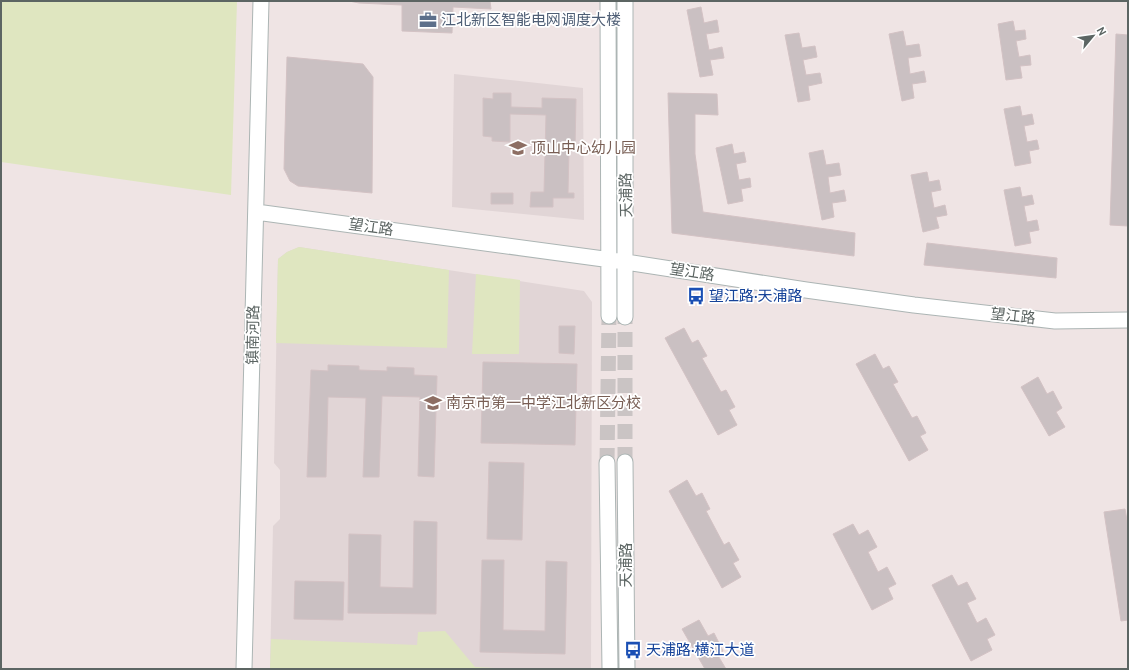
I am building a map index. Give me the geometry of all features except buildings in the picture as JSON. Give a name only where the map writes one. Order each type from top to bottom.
[{"type":"street","name":"镇南河路","points":[[244,669],[261,1]]},
{"type":"street","name":"天浦路","points":[[608,1],[609,316]]},
{"type":"street","name":"天浦路","points":[[625,1],[625,317]]},
{"type":"street","name":"望江路","points":[[256,212],[626,262],[914,305],[1055,321],[1128,320]]},
{"type":"street","name":"天浦路","points":[[625,462],[627,669]]},
{"type":"street","name":"天浦路","points":[[607,463],[610,669]]},
{"type":"shaded area","name":"顶山中心幼儿园","points":[[454,74],[583,88],[584,220],[452,207]]},
{"type":"shaded area","name":"南京市第一中学江北新区分校","points":[[299,247],[584,291],[592,302],[591,669],[270,669],[273,526],[280,519],[280,470],[274,463],[278,259],[287,252]]},
{"type":"green space","points":[[1,1],[237,1],[231,195],[1,162]]},
{"type":"green space","points":[[299,247],[449,270],[447,348],[276,343],[278,259],[287,252]]},
{"type":"green space","points":[[476,274],[520,280],[519,354],[472,354]]},
{"type":"green space","points":[[445,631],[475,667],[515,669],[270,669],[271,639],[417,645],[418,632]]},
{"type":"tunnel","points":[[607,463],[609,316]]},
{"type":"tunnel","points":[[625,317],[625,462]]},
{"type":"place","name":"江北新区智能电网调度大楼","points":[[428,20]]},
{"type":"place","name":"顶山中心幼儿园","points":[[518,148]]},
{"type":"place","name":"望江路·天浦路","points":[[696,296]]},
{"type":"place","name":"南京市第一中学江北新区分校","points":[[433,403]]},
{"type":"place","name":"天浦路·横江大道","points":[[633,650]]}]
